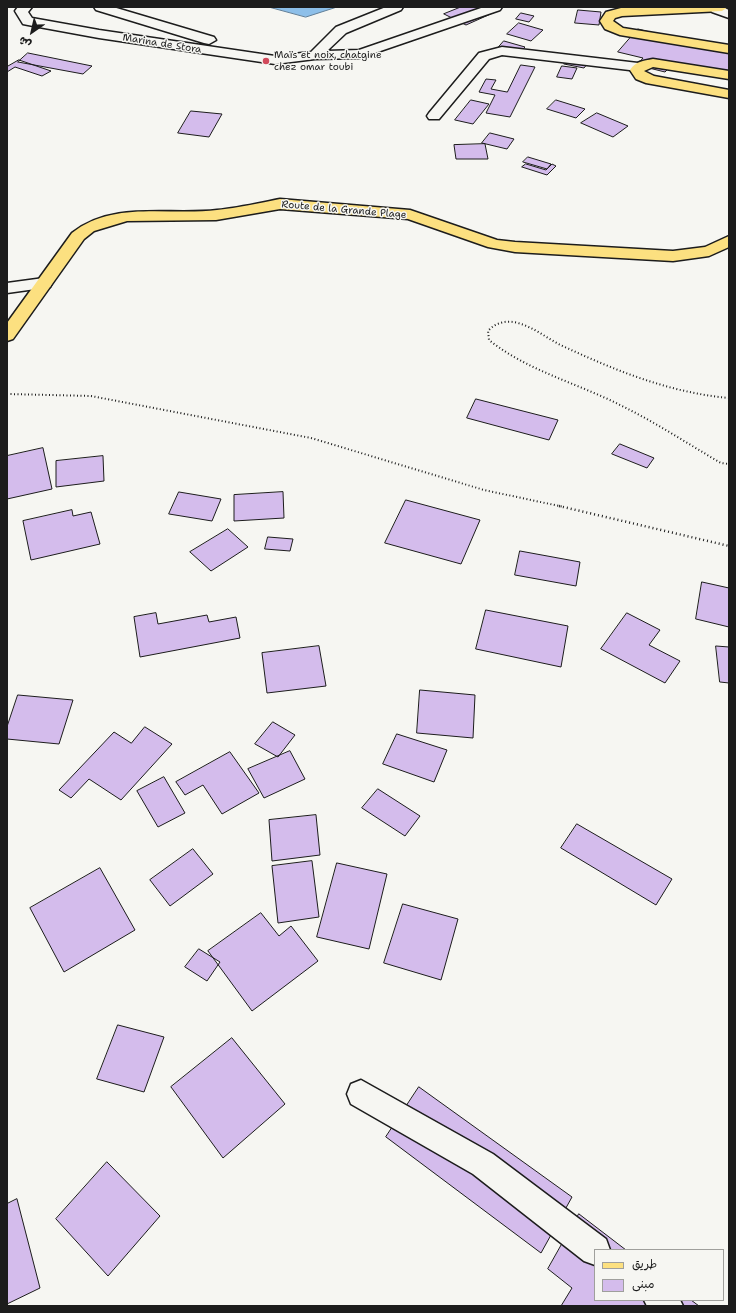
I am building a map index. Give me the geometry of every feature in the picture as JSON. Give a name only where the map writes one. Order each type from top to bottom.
[{"type":"main road","points":[[719,8],[621,12],[610,15],[606,21],[610,26],[620,30],[729,49]]},
{"type":"main road","points":[[729,75],[653,63],[638,67],[638,73],[645,78],[729,94]]},
{"type":"main road","name":"Route de la Grande Plage","points":[[7,335],[78,236],[88,228],[126,216],[216,215],[280,204],[394,212],[410,215],[494,244],[515,247],[673,256],[709,251],[729,241]]},
{"type":"street","name":"Marina de Stora","points":[[26,7],[21,10],[28,21],[98,34],[275,60],[315,55],[360,54],[496,7]]},
{"type":"street","name":"Marina de Stora","points":[[100,7],[227,45],[315,55]]},
{"type":"street","points":[[315,55],[341,30],[397,7]]},
{"type":"street","points":[[719,8],[729,14]]},
{"type":"street","points":[[434,116],[484,56],[502,51],[638,67]]},
{"type":"street","points":[[7,288],[44,283]]},
{"type":"street","points":[[361,1094],[483,1164],[594,1249]]},
{"type":"path","points":[[729,398],[714,398],[646,381],[564,347],[518,323],[504,322],[492,326],[488,331],[489,340],[499,348],[553,377],[620,405],[721,463],[729,464]]},
{"type":"path","points":[[7,394],[91,396],[310,438],[484,490],[623,520],[729,546]]},
{"type":"water","points":[[269,7],[337,7],[306,17]]},
{"type":"building","points":[[461,7],[485,7],[495,12],[466,25],[444,14]]},
{"type":"building","points":[[578,10],[601,12],[599,25],[575,23]]},
{"type":"building","points":[[521,13],[534,16],[529,22],[516,19]]},
{"type":"building","points":[[519,23],[543,30],[531,41],[507,34]]},
{"type":"building","points":[[638,29],[729,52],[729,76],[675,62],[665,72],[637,65],[643,58],[618,52]]},
{"type":"building","points":[[504,41],[525,47],[518,54],[497,49]]},
{"type":"building","points":[[28,53],[92,66],[83,74],[18,62]]},
{"type":"building","points":[[568,58],[588,63],[584,68],[564,64]]},
{"type":"building","points":[[19,60],[51,71],[42,76],[15,67],[7,72],[7,67]]},
{"type":"building","points":[[521,65],[535,67],[510,117],[486,113],[495,95],[479,92],[486,79],[496,80],[491,89],[507,92]]},
{"type":"building","points":[[562,66],[577,68],[572,79],[557,77]]},
{"type":"building","points":[[471,100],[489,104],[473,124],[455,120]]},
{"type":"building","points":[[556,100],[585,109],[576,118],[547,109]]},
{"type":"building","points":[[191,111],[222,114],[209,137],[178,133]]},
{"type":"building","points":[[597,113],[628,126],[613,137],[581,123]]},
{"type":"building","points":[[490,133],[514,139],[507,149],[482,143]]},
{"type":"building","points":[[485,144],[488,159],[456,159],[454,145]]},
{"type":"building","points":[[528,157],[551,164],[547,169],[523,162]]},
{"type":"building","points":[[526,164],[546,170],[552,164],[556,166],[547,175],[522,167]]},
{"type":"building","points":[[476,399],[558,420],[549,440],[467,418]]},
{"type":"building","points":[[620,444],[654,458],[647,468],[612,454]]},
{"type":"building","points":[[43,448],[52,489],[7,499],[7,456]]},
{"type":"building","points":[[103,456],[104,481],[56,487],[56,461]]},
{"type":"building","points":[[179,492],[221,499],[212,521],[169,514]]},
{"type":"building","points":[[283,492],[284,518],[234,521],[234,495]]},
{"type":"building","points":[[406,500],[480,520],[461,564],[385,543]]},
{"type":"building","points":[[72,510],[73,516],[91,512],[100,544],[31,560],[23,521]]},
{"type":"building","points":[[228,529],[248,547],[211,571],[190,552]]},
{"type":"building","points":[[268,537],[293,539],[290,551],[265,549]]},
{"type":"building","points":[[520,551],[580,562],[576,586],[515,575]]},
{"type":"building","points":[[702,582],[729,588],[729,627],[696,619]]},
{"type":"building","points":[[486,610],[568,626],[561,667],[476,649]]},
{"type":"building","points":[[156,613],[158,624],[207,615],[209,622],[236,617],[240,638],[140,657],[134,617]]},
{"type":"building","points":[[627,613],[660,630],[649,645],[680,661],[665,683],[601,649]]},
{"type":"building","points":[[319,646],[326,686],[267,693],[262,653]]},
{"type":"building","points":[[716,646],[729,647],[729,683],[720,682]]},
{"type":"building","points":[[420,690],[475,695],[473,738],[417,733]]},
{"type":"building","points":[[18,695],[73,700],[59,744],[7,739],[7,727]]},
{"type":"building","points":[[273,722],[295,735],[278,757],[255,744]]},
{"type":"building","points":[[145,727],[172,744],[121,800],[89,779],[71,798],[59,790],[114,732],[131,743]]},
{"type":"building","points":[[397,734],[447,750],[434,782],[383,764]]},
{"type":"building","points":[[290,751],[305,779],[264,798],[248,769]]},
{"type":"building","points":[[230,752],[259,793],[222,814],[203,785],[185,795],[176,782]]},
{"type":"building","points":[[164,777],[185,813],[158,827],[137,791]]},
{"type":"building","points":[[378,789],[420,816],[405,836],[362,808]]},
{"type":"building","points":[[316,815],[320,855],[272,861],[269,820]]},
{"type":"building","points":[[577,824],[672,879],[656,905],[561,848]]},
{"type":"building","points":[[193,849],[213,874],[170,906],[150,880]]},
{"type":"building","points":[[312,861],[319,917],[278,923],[272,866]]},
{"type":"building","points":[[337,863],[387,874],[369,949],[317,937]]},
{"type":"building","points":[[100,868],[135,930],[64,972],[30,908]]},
{"type":"building","points":[[403,904],[458,919],[441,980],[384,963]]},
{"type":"building","points":[[261,913],[279,936],[291,926],[318,961],[252,1011],[208,951]]},
{"type":"building","points":[[199,949],[220,962],[207,981],[185,967]]},
{"type":"building","points":[[118,1025],[164,1037],[144,1092],[97,1079]]},
{"type":"building","points":[[232,1038],[285,1104],[223,1158],[171,1087]]},
{"type":"building","points":[[419,1087],[572,1197],[541,1253],[386,1137]]},
{"type":"building","points":[[107,1162],[160,1216],[108,1276],[56,1219]]},
{"type":"building","points":[[17,1199],[40,1288],[7,1304],[7,1204]]},
{"type":"building","points":[[579,1214],[625,1249],[594,1249],[594,1301],[692,1301],[699,1306],[561,1306],[572,1288],[548,1269]]},
{"type":"place","name":"Maïs et noix, chatgine chez omar toubi","points":[[266,61]]}]
